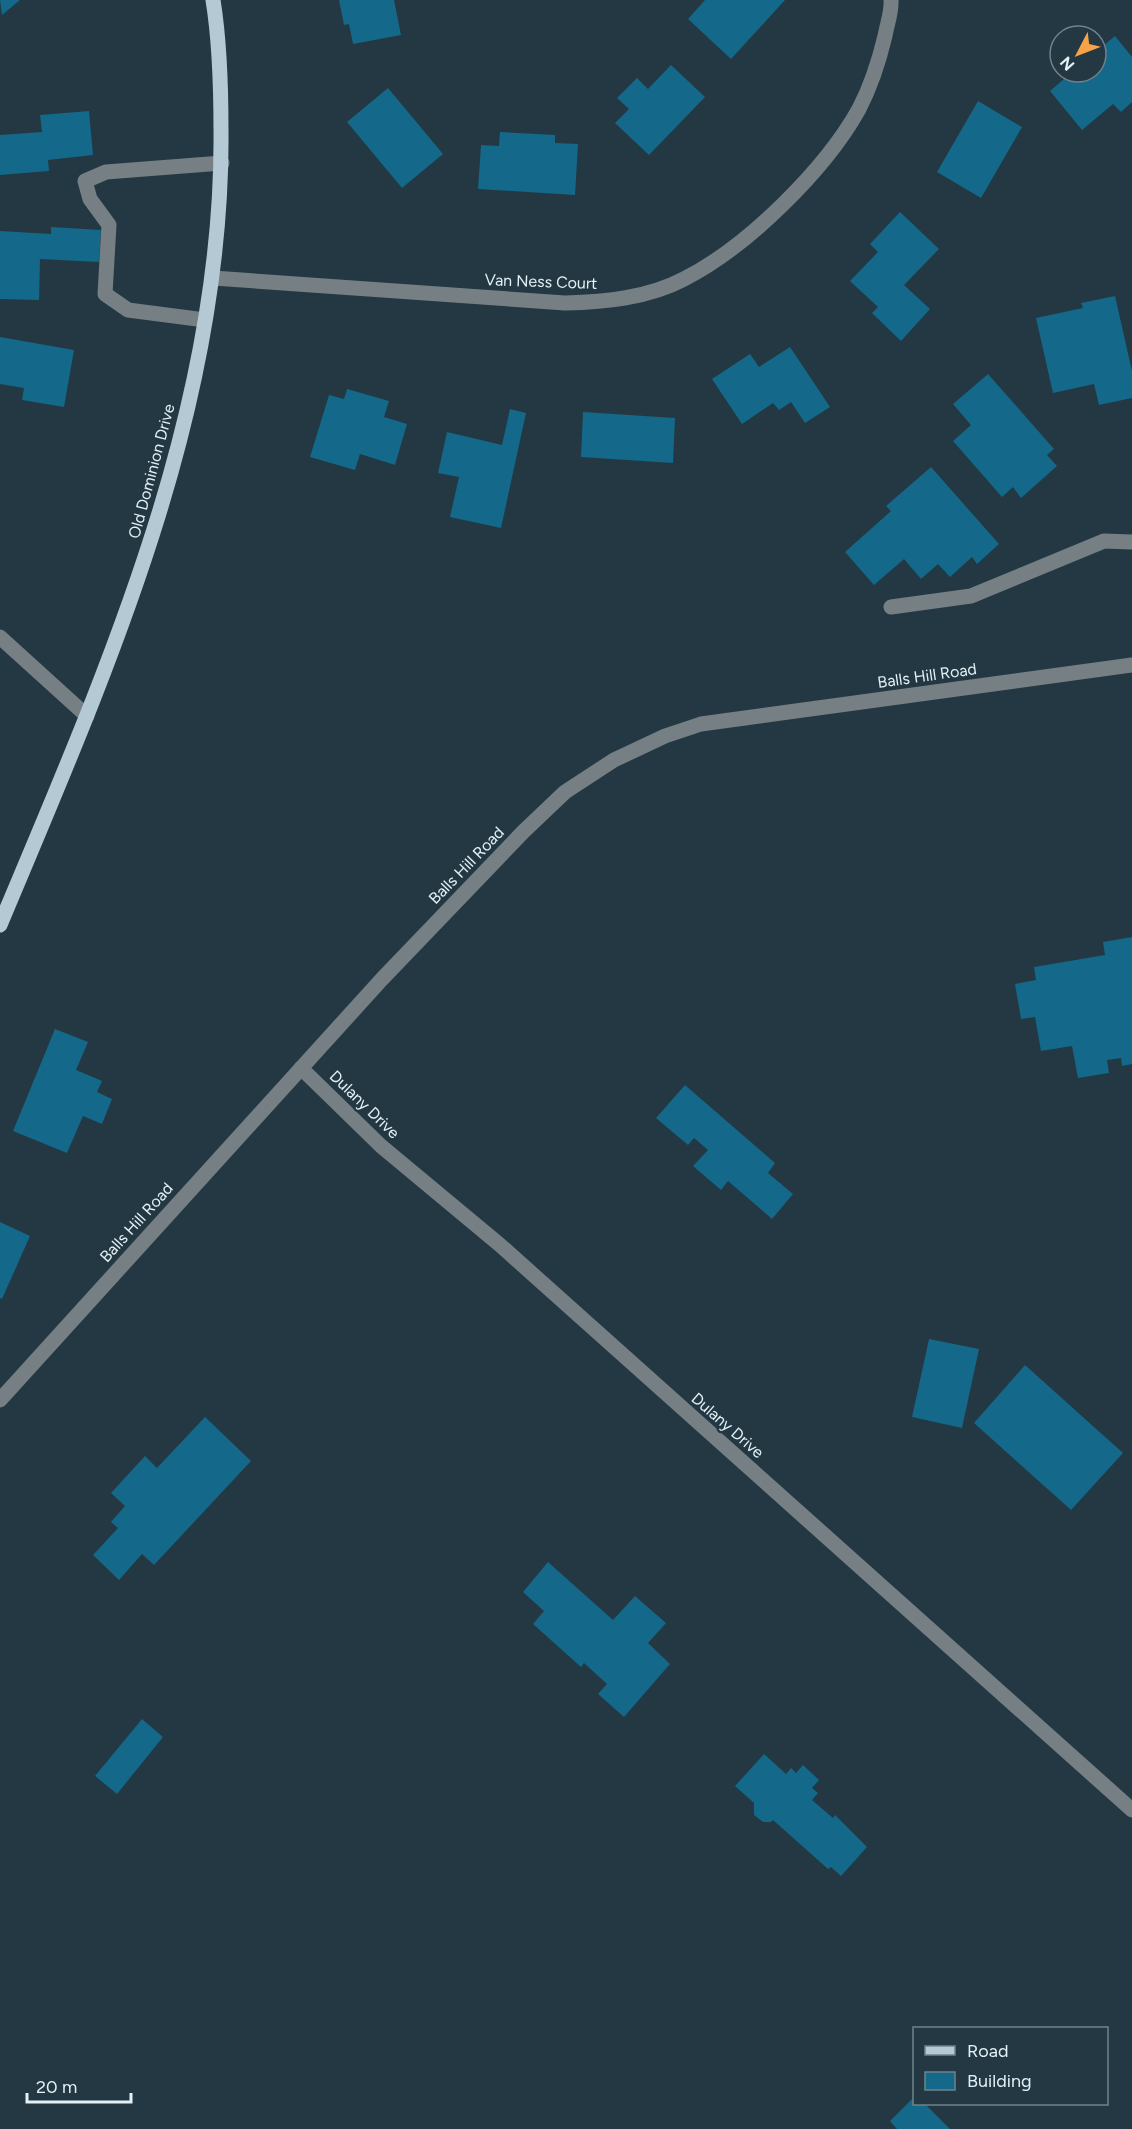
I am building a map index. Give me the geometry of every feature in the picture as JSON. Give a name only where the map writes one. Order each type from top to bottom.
[{"type":"main road","name":"Old Dominion Drive","points":[[0,925],[5,898],[87,716],[113,651],[153,541],[180,436],[213,278],[222,196],[221,87],[213,0]]},
{"type":"street","name":"Van Ness Court","points":[[213,278],[565,303],[599,302],[646,294],[683,280],[726,254],[769,216],[831,151],[859,108],[879,60],[891,0]]},
{"type":"street","points":[[205,320],[128,310],[105,294],[109,225],[90,199],[85,181],[106,172],[222,163]]},
{"type":"street","points":[[891,607],[971,596],[1104,541],[1132,542]]},
{"type":"street","points":[[0,636],[87,716]]},
{"type":"street","name":"Balls Hill Road","points":[[0,1400],[382,979],[523,832],[565,792],[614,760],[665,736],[701,724],[1132,665]]},
{"type":"street","name":"Dulany Drive","points":[[301,1068],[381,1146],[500,1245],[1132,1810]]},
{"type":"building","points":[[0,0],[20,0],[2,15]]},
{"type":"building","points":[[339,0],[394,0],[401,35],[353,44],[349,24],[344,25]]},
{"type":"building","points":[[705,0],[785,0],[731,59],[688,19]]},
{"type":"building","points":[[1115,36],[1132,57],[1132,102],[1121,112],[1113,104],[1082,130],[1050,91],[1058,84],[1108,84],[1108,42]]},
{"type":"building","points":[[671,65],[705,97],[649,155],[615,123],[629,109],[617,98],[637,78],[648,89]]},
{"type":"building","points":[[388,88],[443,154],[402,188],[347,122]]},
{"type":"building","points":[[978,101],[1022,127],[981,198],[937,172]]},
{"type":"building","points":[[89,111],[93,155],[48,160],[49,171],[0,175],[0,135],[42,132],[40,115]]},
{"type":"building","points":[[500,132],[555,135],[555,143],[578,144],[575,195],[478,189],[481,145],[499,146]]},
{"type":"building","points":[[900,212],[939,249],[904,285],[930,309],[901,341],[872,313],[878,307],[850,281],[878,252],[870,244]]},
{"type":"building","points":[[51,227],[101,230],[99,262],[40,259],[39,300],[0,299],[0,231],[51,234]]},
{"type":"building","points":[[1115,296],[1132,371],[1132,398],[1099,405],[1094,384],[1053,393],[1036,318],[1083,308],[1081,303]]},
{"type":"building","points":[[0,337],[74,350],[64,407],[22,400],[24,388],[0,384]]},
{"type":"building","points":[[790,347],[830,407],[805,423],[791,402],[779,410],[773,403],[742,424],[712,379],[750,354],[759,367]]},
{"type":"building","points":[[988,374],[1054,449],[1047,455],[1057,466],[1021,498],[1013,487],[1002,497],[953,441],[971,425],[953,404]]},
{"type":"building","points":[[347,389],[389,401],[384,417],[407,424],[395,465],[360,454],[355,470],[310,457],[329,395],[344,399]]},
{"type":"building","points":[[510,409],[526,413],[501,528],[450,517],[459,477],[438,473],[447,432],[502,445]]},
{"type":"building","points":[[583,412],[675,418],[673,463],[581,457]]},
{"type":"building","points":[[931,467],[999,544],[977,564],[972,557],[950,577],[938,564],[921,579],[904,559],[874,585],[845,552],[891,511],[886,506]]},
{"type":"building","points":[[1132,937],[1132,1064],[1122,1066],[1121,1058],[1107,1060],[1109,1073],[1078,1078],[1072,1046],[1041,1051],[1035,1017],[1021,1019],[1015,984],[1036,980],[1034,967],[1105,955],[1103,942]]},
{"type":"building","points":[[55,1029],[88,1042],[76,1070],[102,1081],[97,1092],[112,1099],[102,1124],[83,1116],[67,1153],[13,1131]]},
{"type":"building","points":[[685,1085],[775,1163],[768,1173],[793,1194],[772,1219],[728,1181],[721,1190],[693,1166],[708,1150],[694,1138],[688,1145],[656,1118]]},
{"type":"building","points":[[0,1222],[30,1236],[2,1299],[0,1298]]},
{"type":"building","points":[[929,1339],[979,1349],[962,1428],[912,1417]]},
{"type":"building","points":[[1025,1365],[1123,1453],[1071,1510],[974,1423]]},
{"type":"building","points":[[205,1417],[251,1461],[154,1565],[142,1554],[119,1580],[93,1555],[118,1528],[111,1522],[125,1506],[111,1493],[145,1456],[157,1468]]},
{"type":"building","points":[[548,1562],[613,1620],[635,1596],[666,1623],[648,1643],[670,1664],[624,1717],[598,1694],[607,1684],[584,1663],[581,1667],[533,1624],[544,1611],[523,1592]]},
{"type":"building","points":[[142,1719],[163,1737],[117,1794],[95,1776]]},
{"type":"building","points":[[764,1754],[786,1774],[791,1768],[796,1773],[803,1765],[819,1780],[812,1788],[818,1793],[812,1800],[833,1818],[835,1815],[867,1847],[841,1876],[831,1867],[828,1869],[773,1820],[763,1822],[754,1815],[754,1803],[735,1786]]},
{"type":"building","points":[[913,2098],[913,2105],[926,2105],[950,2129],[897,2129],[890,2121]]}]
